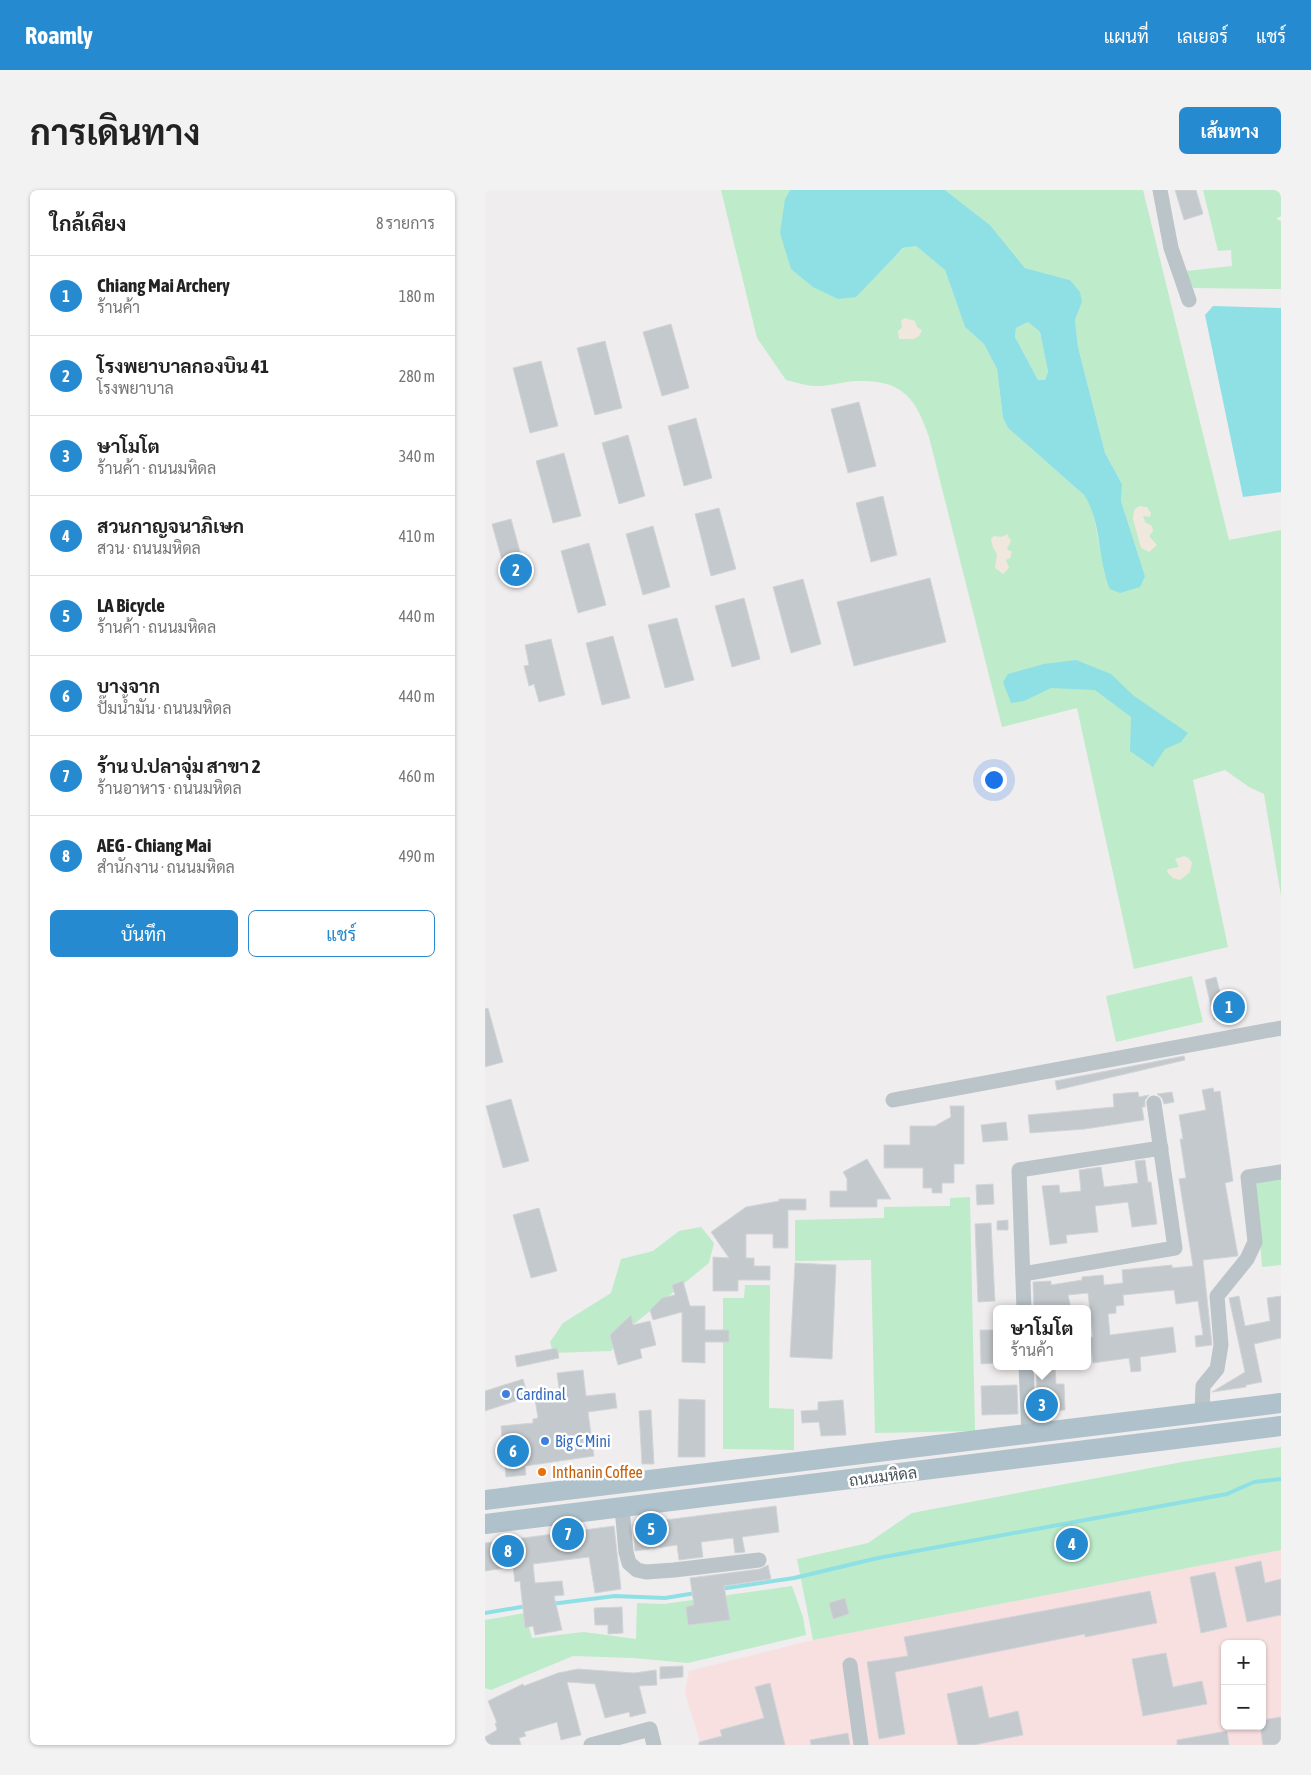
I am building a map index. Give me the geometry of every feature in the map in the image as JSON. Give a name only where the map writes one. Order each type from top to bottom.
[{"type":"main road","name":"ถนนมหิดล","points":[[485,1500],[1281,1403]]},
{"type":"main road","name":"ถนนมหิดล","points":[[485,1524],[1281,1426]]},
{"type":"main road","points":[[818,1460],[821,1484]]},
{"type":"street","points":[[1160,190],[1171,248],[1189,300]]},
{"type":"street","points":[[893,1100],[1281,1028]]},
{"type":"street","points":[[1023,1274],[1175,1248],[1155,1102]]},
{"type":"street","points":[[1024,1305],[1019,1170],[1161,1148]]},
{"type":"street","points":[[1202,1413],[1203,1386],[1217,1369],[1221,1345],[1217,1296],[1247,1259],[1255,1242],[1247,1177],[1281,1172]]},
{"type":"street","points":[[1026,1370],[1029,1434]]},
{"type":"street","points":[[622,1508],[626,1552],[629,1563],[637,1570],[646,1572],[674,1570],[759,1560]]},
{"type":"street","points":[[849,1665],[861,1745]]},
{"type":"street","points":[[591,1745],[650,1729],[654,1745]]},
{"type":"shaded area","points":[[1281,1550],[1281,1745],[701,1745],[685,1693],[689,1671],[813,1640]]},
{"type":"green space","points":[[721,190],[790,190],[785,199],[890,261],[904,248],[916,246],[945,270],[965,327],[984,344],[997,369],[1003,418],[1008,428],[1084,495],[1092,507],[1105,576],[1145,576],[1121,501],[1122,484],[1105,453],[1078,347],[1075,320],[1082,302],[1070,280],[1025,268],[990,225],[945,190],[1143,190],[1229,540],[1281,530],[1281,896],[1264,794],[1249,787],[1225,770],[1193,780],[1228,947],[1134,969],[1077,708],[1002,727],[929,437],[919,412],[906,394],[887,384],[859,381],[813,386],[786,380],[757,338]]},
{"type":"green space","points":[[1203,190],[1281,190],[1281,216],[1276,219],[1281,221],[1281,289],[1193,288],[1186,271],[1232,266],[1231,250],[1218,251]]},
{"type":"green space","points":[[1028,322],[1040,332],[1048,373],[1045,380],[1038,380],[1015,337],[1016,328]]},
{"type":"green space","points":[[1192,976],[1203,1022],[1116,1042],[1106,996]]},
{"type":"green space","points":[[1281,1179],[1281,1265],[1262,1267],[1255,1181]]},
{"type":"green space","points":[[970,1197],[975,1431],[875,1433],[871,1260],[795,1261],[795,1220],[884,1218],[884,1207],[950,1206],[950,1198]]},
{"type":"green space","points":[[701,1227],[714,1243],[709,1263],[623,1333],[611,1351],[553,1353],[550,1342],[563,1323],[611,1293],[621,1259],[653,1251],[679,1231]]},
{"type":"green space","points":[[745,1285],[770,1285],[769,1408],[794,1409],[794,1450],[723,1449],[723,1298],[744,1298]]},
{"type":"green space","points":[[1281,1447],[1281,1550],[813,1640],[797,1559],[868,1543],[912,1513],[1182,1462]]},
{"type":"green space","points":[[792,1586],[803,1617],[806,1635],[688,1663],[633,1658],[573,1656],[491,1690],[485,1688],[485,1620],[525,1613],[532,1638],[584,1632],[636,1639],[637,1603],[664,1604]]},
{"type":"sand","points":[[905,318],[915,321],[917,327],[922,330],[919,336],[914,339],[899,339],[898,331],[902,328],[901,321]]},
{"type":"sand","points":[[1139,506],[1147,507],[1151,513],[1150,517],[1143,516],[1145,522],[1152,526],[1153,531],[1149,536],[1157,545],[1149,552],[1141,548],[1133,519],[1134,510]]},
{"type":"sand","points":[[1007,534],[1011,541],[1007,549],[1012,552],[1010,558],[1006,560],[1009,568],[1003,574],[995,568],[997,554],[991,539],[994,536],[1002,537]]},
{"type":"sand","points":[[1184,856],[1189,858],[1192,863],[1190,872],[1180,880],[1173,878],[1167,872],[1168,869],[1179,867],[1175,859]]},
{"type":"water","points":[[790,190],[945,190],[990,225],[1025,268],[1070,280],[1080,292],[1082,302],[1075,320],[1078,347],[1105,453],[1122,484],[1121,501],[1145,576],[1140,587],[1120,593],[1110,589],[1103,565],[1094,517],[1084,495],[1008,428],[1003,418],[997,369],[984,344],[965,327],[945,270],[916,246],[903,248],[856,297],[838,299],[813,287],[791,269],[780,233],[785,199]],"holes":[[[1028,322],[1040,332],[1048,372],[1045,380],[1038,380],[1015,337],[1016,328]]]},
{"type":"water","points":[[1213,306],[1281,308],[1281,492],[1243,497],[1205,315]]},
{"type":"water","points":[[1076,660],[1111,674],[1134,696],[1188,733],[1181,742],[1165,749],[1153,767],[1130,751],[1131,717],[1095,690],[1051,688],[1024,701],[1011,703],[1003,682],[1008,674],[1044,664]]},
{"type":"building","points":[[1175,190],[1196,190],[1203,214],[1184,220]]},
{"type":"building","points":[[671,324],[689,388],[662,396],[643,332]]},
{"type":"building","points":[[605,341],[622,408],[595,415],[577,348]]},
{"type":"building","points":[[541,361],[558,426],[530,433],[513,368]]},
{"type":"building","points":[[859,402],[876,466],[848,473],[831,409]]},
{"type":"building","points":[[696,418],[712,478],[684,486],[668,426]]},
{"type":"building","points":[[628,435],[645,496],[619,504],[602,443]]},
{"type":"building","points":[[564,453],[581,516],[553,523],[536,461]]},
{"type":"building","points":[[883,496],[897,555],[871,562],[856,503]]},
{"type":"building","points":[[719,508],[736,569],[711,576],[695,514]]},
{"type":"building","points":[[511,519],[527,577],[508,582],[492,524]]},
{"type":"building","points":[[653,526],[670,587],[643,595],[626,534]]},
{"type":"building","points":[[589,543],[606,605],[578,613],[561,551]]},
{"type":"building","points":[[930,578],[946,642],[854,666],[837,602]]},
{"type":"building","points":[[803,579],[821,644],[791,653],[773,587]]},
{"type":"building","points":[[744,598],[760,659],[732,667],[715,606]]},
{"type":"building","points":[[677,618],[694,680],[665,688],[648,625]]},
{"type":"building","points":[[613,636],[630,698],[602,705],[586,643]]},
{"type":"building","points":[[551,639],[565,695],[539,702],[534,684],[529,686],[524,666],[529,665],[525,645]]},
{"type":"building","points":[[1216,977],[1223,1004],[1231,1001],[1234,1015],[1214,1020],[1205,980]]},
{"type":"building","points":[[488,1008],[503,1062],[485,1067],[485,1009]]},
{"type":"building","points":[[1184,1056],[1185,1060],[1057,1090],[1055,1081]]},
{"type":"building","points":[[1213,1088],[1214,1092],[1220,1091],[1233,1181],[1225,1183],[1238,1256],[1203,1260],[1212,1345],[1196,1347],[1195,1336],[1203,1335],[1198,1301],[1176,1304],[1174,1290],[1123,1295],[1124,1305],[1116,1306],[1116,1313],[1108,1314],[1110,1335],[1173,1327],[1176,1352],[1140,1357],[1141,1371],[1131,1372],[1129,1358],[1093,1363],[1091,1305],[1089,1305],[1088,1293],[1068,1295],[1070,1305],[1034,1305],[1033,1282],[1051,1281],[1051,1285],[1082,1280],[1082,1277],[1103,1275],[1104,1285],[1123,1283],[1122,1270],[1172,1265],[1172,1268],[1193,1266],[1179,1179],[1186,1178],[1180,1139],[1183,1139],[1179,1115],[1206,1110],[1202,1090]]},
{"type":"building","points":[[1138,1092],[1139,1097],[1149,1095],[1145,1100],[1145,1107],[1142,1107],[1144,1120],[1085,1129],[1030,1133],[1028,1115],[1114,1107],[1113,1094]]},
{"type":"building","points":[[1172,1092],[1174,1102],[1164,1104],[1162,1098],[1157,1094]]},
{"type":"building","points":[[511,1099],[529,1161],[503,1168],[486,1106]]},
{"type":"building","points":[[950,1106],[964,1106],[964,1164],[954,1164],[954,1183],[942,1183],[942,1193],[932,1193],[932,1188],[923,1188],[923,1168],[884,1168],[884,1145],[910,1145],[910,1126],[935,1126],[951,1117]]},
{"type":"building","points":[[1006,1122],[1008,1140],[983,1142],[981,1125]]},
{"type":"building","points":[[867,1159],[891,1199],[877,1199],[877,1207],[830,1207],[830,1191],[847,1191],[847,1179],[843,1172]]},
{"type":"building","points":[[1145,1160],[1148,1182],[1151,1182],[1157,1224],[1132,1227],[1128,1202],[1095,1206],[1098,1232],[1066,1235],[1067,1243],[1050,1245],[1042,1186],[1059,1185],[1060,1193],[1081,1191],[1079,1170],[1101,1167],[1104,1187],[1138,1183],[1135,1161]]},
{"type":"building","points":[[993,1184],[994,1204],[977,1205],[976,1185]]},
{"type":"building","points":[[779,1199],[806,1199],[806,1210],[788,1210],[788,1248],[773,1248],[773,1234],[746,1234],[746,1258],[754,1258],[754,1266],[770,1266],[770,1280],[738,1280],[738,1291],[713,1291],[713,1257],[729,1258],[711,1232],[746,1207],[779,1201]]},
{"type":"building","points":[[539,1208],[557,1271],[531,1278],[513,1215]]},
{"type":"building","points":[[1008,1220],[1008,1230],[997,1230],[997,1221]]},
{"type":"building","points":[[991,1223],[995,1301],[978,1302],[975,1224]]},
{"type":"building","points":[[795,1263],[836,1265],[832,1359],[790,1357]]},
{"type":"building","points":[[683,1281],[690,1306],[705,1306],[705,1330],[729,1330],[729,1342],[705,1342],[705,1363],[682,1362],[682,1312],[653,1320],[650,1310],[662,1298],[675,1295],[672,1285]]},
{"type":"building","points":[[1239,1296],[1245,1326],[1270,1321],[1267,1298],[1281,1296],[1281,1338],[1254,1344],[1262,1382],[1246,1385],[1246,1387],[1212,1392],[1245,1372],[1229,1298]]},
{"type":"building","points":[[631,1315],[633,1325],[650,1321],[656,1345],[640,1349],[642,1358],[618,1365],[610,1335]]},
{"type":"building","points":[[980,1330],[993,1330],[993,1363],[981,1364]]},
{"type":"building","points":[[557,1348],[559,1358],[517,1367],[515,1356]]},
{"type":"building","points":[[583,1370],[586,1396],[615,1393],[617,1408],[588,1412],[594,1456],[525,1466],[526,1475],[506,1477],[501,1426],[533,1423],[533,1419],[538,1418],[535,1399],[560,1395],[557,1373]]},
{"type":"building","points":[[1036,1370],[1055,1370],[1056,1384],[1064,1384],[1065,1410],[1043,1411],[1037,1401]]},
{"type":"building","name":"Cardinal","points":[[523,1379],[528,1397],[485,1411],[485,1391]]},
{"type":"building","points":[[1017,1385],[1018,1414],[982,1415],[981,1386]]},
{"type":"building","points":[[679,1399],[705,1400],[705,1457],[678,1457]]},
{"type":"building","points":[[843,1400],[846,1435],[821,1436],[819,1422],[802,1423],[801,1411],[818,1410],[818,1402]]},
{"type":"building","points":[[651,1410],[654,1464],[642,1464],[639,1411]]},
{"type":"building","points":[[776,1506],[779,1532],[742,1537],[745,1552],[735,1553],[733,1538],[701,1542],[703,1557],[679,1560],[677,1545],[635,1551],[633,1524]]},
{"type":"building","points":[[614,1526],[621,1589],[595,1593],[589,1557],[533,1564],[535,1583],[562,1581],[564,1595],[554,1596],[562,1630],[535,1635],[533,1626],[525,1628],[520,1581],[515,1582],[513,1567],[485,1571],[485,1543]]},
{"type":"building","points":[[1261,1561],[1265,1583],[1281,1579],[1281,1615],[1247,1622],[1235,1567]]},
{"type":"building","points":[[768,1565],[771,1579],[724,1586],[730,1620],[688,1625],[686,1607],[694,1605],[690,1578],[760,1569]]},
{"type":"building","points":[[1215,1572],[1227,1627],[1201,1633],[1190,1577]]},
{"type":"building","points":[[1150,1591],[1157,1623],[1085,1637],[1085,1634],[895,1672],[905,1734],[879,1739],[867,1662],[908,1656],[904,1637]]},
{"type":"building","points":[[845,1598],[849,1614],[833,1619],[829,1603]]},
{"type":"building","points":[[622,1607],[623,1633],[608,1634],[608,1625],[595,1625],[594,1608]]},
{"type":"building","points":[[1166,1653],[1173,1687],[1202,1681],[1207,1704],[1143,1716],[1132,1659]]},
{"type":"building","points":[[683,1666],[683,1677],[660,1679],[660,1667]]},
{"type":"building","points":[[578,1669],[634,1673],[656,1670],[657,1685],[639,1686],[646,1713],[630,1717],[629,1712],[605,1718],[595,1684],[567,1682],[581,1735],[561,1740],[557,1722],[524,1732],[526,1736],[519,1738],[521,1745],[485,1745],[485,1737],[497,1730],[495,1723],[497,1723],[488,1701],[523,1684],[524,1686],[558,1673]]},
{"type":"building","points":[[770,1683],[785,1745],[699,1745],[699,1742],[722,1736],[720,1730],[764,1718],[755,1687]]},
{"type":"building","points":[[982,1686],[989,1718],[1018,1711],[1023,1735],[974,1745],[958,1745],[947,1694]]},
{"type":"building","points":[[1281,1717],[1281,1745],[1263,1745],[1261,1730],[1266,1730],[1266,1719]]},
{"type":"building","points":[[1227,1731],[1229,1745],[1177,1745],[1177,1740]]},
{"type":"building","points":[[848,1733],[850,1745],[811,1745],[810,1740]]},
{"type":"waterway","points":[[720,1589],[794,1578],[878,1558],[1227,1494],[1254,1482],[1281,1479]]},
{"type":"waterway","points":[[551,1604],[615,1596],[665,1598],[696,1593]]},
{"type":"waterway","points":[[485,1613],[527,1606]]},
{"type":"place","name":"โรงพยาบาลกองบิน 41","points":[[516,570]]},
{"type":"place","name":"Chiang Mai Archery","points":[[1229,1007]]},
{"type":"place","name":"Cardinal","points":[[506,1394]]},
{"type":"place","name":"ษาโมโต","points":[[1042,1405]]},
{"type":"place","name":"Big C Mini","points":[[545,1441]]},
{"type":"place","name":"บางจาก","points":[[513,1451]]},
{"type":"place","name":"Inthanin Coffee","points":[[542,1472]]},
{"type":"place","name":"LA Bicycle","points":[[651,1529]]},
{"type":"place","name":"ร้าน ป.ปลาจุ่ม สาขา 2","points":[[568,1534]]},
{"type":"place","name":"สวนกาญจนาภิเษก","points":[[1072,1544]]},
{"type":"place","name":"AEG - Chiang Mai","points":[[508,1551]]}]
